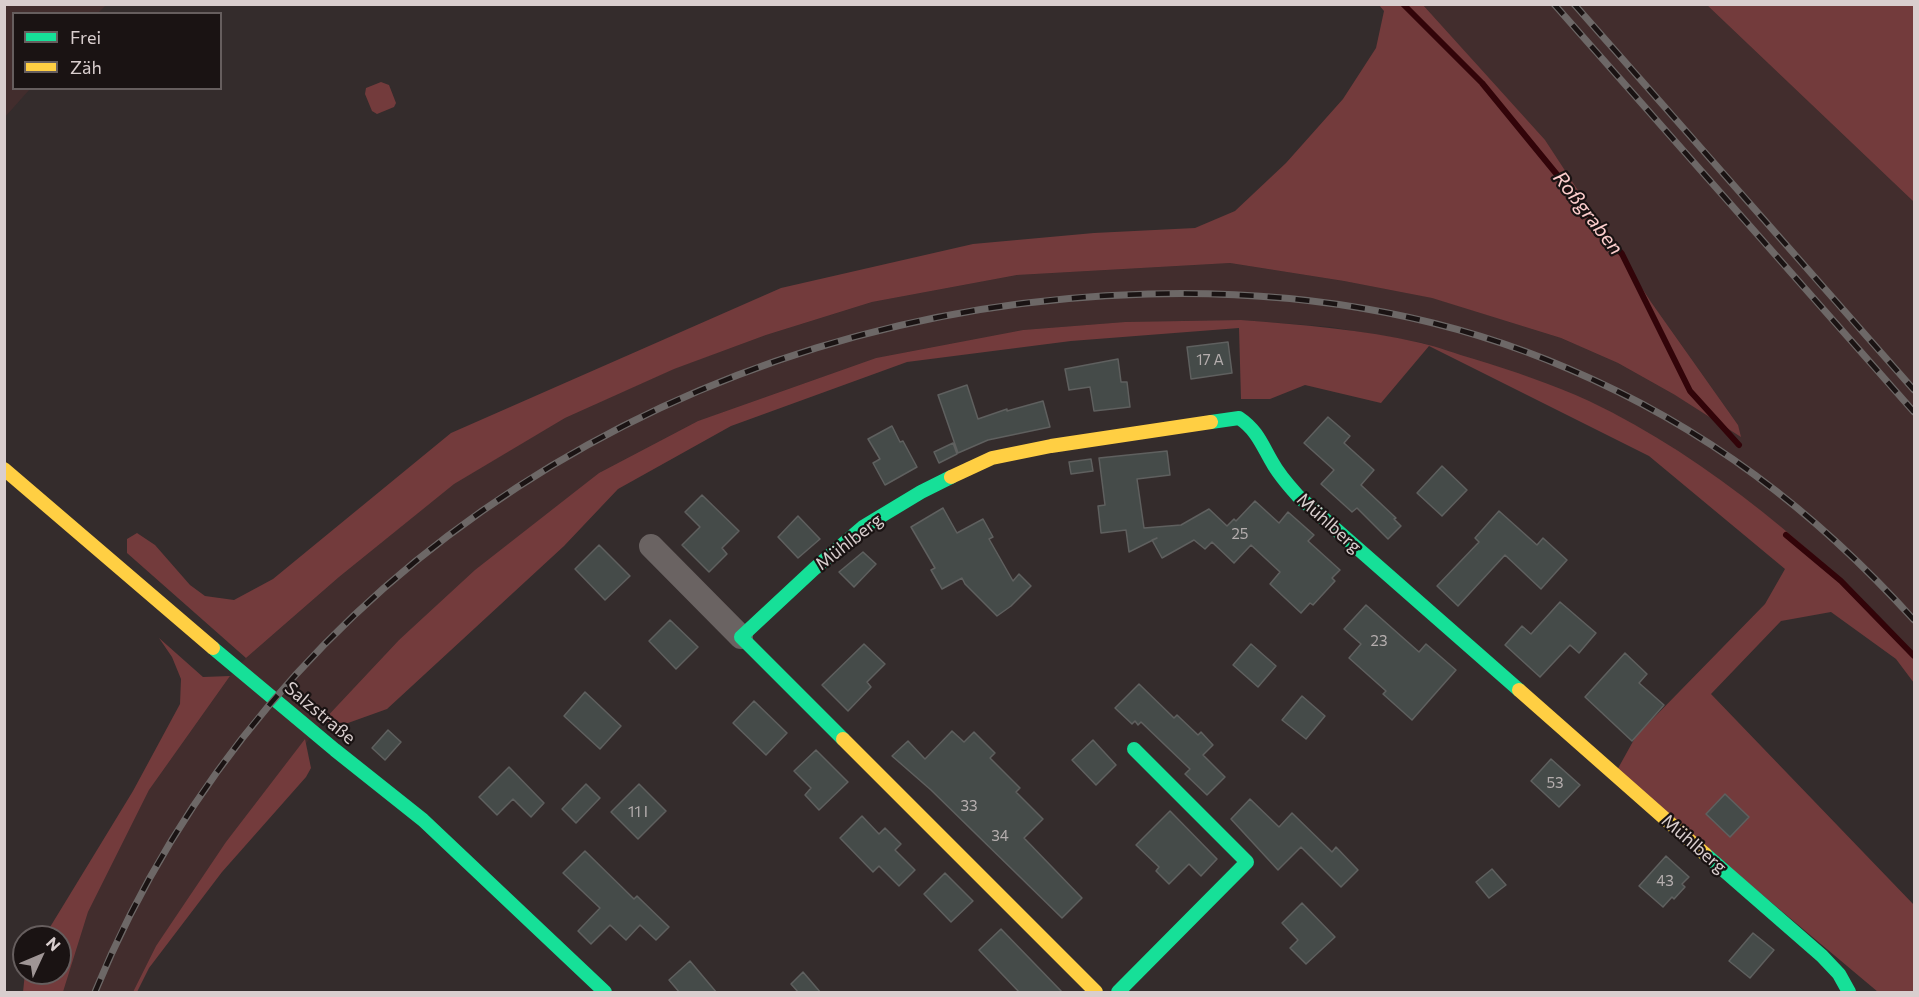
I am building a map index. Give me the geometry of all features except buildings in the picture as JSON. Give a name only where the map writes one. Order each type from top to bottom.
[{"type":"street","name":"Mühlberg","points":[[741,637],[863,527],[921,492],[992,458],[1051,446],[1239,418],[1259,434],[1283,480],[1298,496],[1822,956],[1839,974],[1849,993]]},
{"type":"street","name":"Salzstraße","points":[[4,469],[109,560],[423,820],[605,993]]},
{"type":"street","points":[[651,546],[1096,993]]},
{"type":"street","points":[[1118,993],[1247,862],[1134,749]]},
{"type":"shaded area","points":[[5,4],[106,5],[99,12],[12,12],[12,90],[29,90],[5,117]]},
{"type":"shaded area","points":[[1379,5],[1423,5],[1545,140],[1651,302],[1738,425],[1741,437],[1675,395],[1618,363],[1561,338],[1432,298],[1230,263],[1017,275],[872,302],[766,335],[674,369],[565,418],[454,484],[339,577],[246,658],[127,553],[127,539],[137,533],[155,545],[190,585],[205,596],[234,600],[273,579],[451,433],[781,288],[973,244],[1094,233],[1195,228],[1235,211],[1286,163],[1343,99],[1376,48],[1384,11]]},
{"type":"shaded area","points":[[1423,5],[1707,5],[1914,202],[1914,653],[1869,605],[1769,518],[1710,474],[1650,435],[1423,343],[1331,327],[1241,320],[1125,322],[1023,330],[876,358],[698,421],[599,473],[399,640],[322,722],[156,946],[133,992],[63,992],[65,985],[72,985],[72,963],[88,912],[149,790],[230,676],[246,658],[339,577],[454,483],[565,418],[673,369],[766,335],[872,302],[1017,275],[1230,263],[1433,298],[1561,338],[1618,363],[1675,395],[1738,425],[1651,302],[1465,52]]},
{"type":"shaded area","points":[[1707,5],[1914,5],[1914,202]]},
{"type":"shaded area","points":[[381,82],[389,85],[396,103],[394,107],[377,114],[372,111],[365,94],[366,88]]},
{"type":"shaded area","points":[[1241,320],[1354,331],[1421,343],[1518,373],[1589,401],[1634,424],[1721,480],[1803,545],[1879,616],[1914,653],[1914,683],[1896,659],[1831,612],[1781,621],[1711,694],[1914,905],[1914,992],[1878,992],[1616,772],[1636,736],[1765,604],[1785,569],[1649,456],[1429,346],[1381,403],[1305,385],[1270,399],[1241,399],[1239,328],[1071,341],[907,362],[731,426],[618,489],[564,546],[387,709],[348,723],[322,722],[399,640],[475,570],[599,473],[698,421],[876,358],[1023,330],[1125,322]]},
{"type":"shaded area","points":[[159,638],[203,677],[230,676],[149,790],[88,912],[72,963],[72,925],[51,925],[133,791],[180,704],[181,679],[172,657]]},
{"type":"shaded area","points":[[305,739],[311,768],[306,777],[222,872],[149,968],[137,992],[133,992],[156,946],[226,842]]},
{"type":"shaded area","points":[[24,985],[65,985],[63,992],[23,992]]},
{"type":"waterway","name":"Roßgraben","points":[[1403,4],[1482,83],[1622,254],[1690,391],[1739,445]]},
{"type":"waterway","name":"Roßgraben","points":[[1786,535],[1841,581],[1914,656]]},
{"type":"railway","points":[[1554,4],[1914,412]]},
{"type":"railway","points":[[1574,4],[1914,390]]},
{"type":"railway","points":[[95,992],[172,840],[269,705],[385,587],[516,488],[661,408],[816,348],[980,310],[1148,294],[1256,296],[1363,308],[1467,332],[1569,369],[1619,392],[1712,445],[1797,508],[1876,580],[1914,620]]},
{"type":"traffic: fast","points":[[1211,422],[1239,418],[1245,423],[1258,438],[1281,476],[1298,496],[1519,690]]},
{"type":"traffic: fast","points":[[843,739],[741,637],[863,527],[951,477]]},
{"type":"traffic: fast","points":[[213,648],[423,820],[605,992]]},
{"type":"traffic: fast","points":[[1118,992],[1247,862],[1134,749]]},
{"type":"traffic: fast","points":[[1705,854],[1822,956],[1839,974],[1849,992]]},
{"type":"traffic: slow","points":[[951,477],[992,458],[1051,446],[1211,422]]},
{"type":"traffic: slow","points":[[4,469],[213,648]]},
{"type":"traffic: slow","points":[[1519,690],[1705,854]]},
{"type":"traffic: slow","points":[[843,739],[1096,992]]}]
